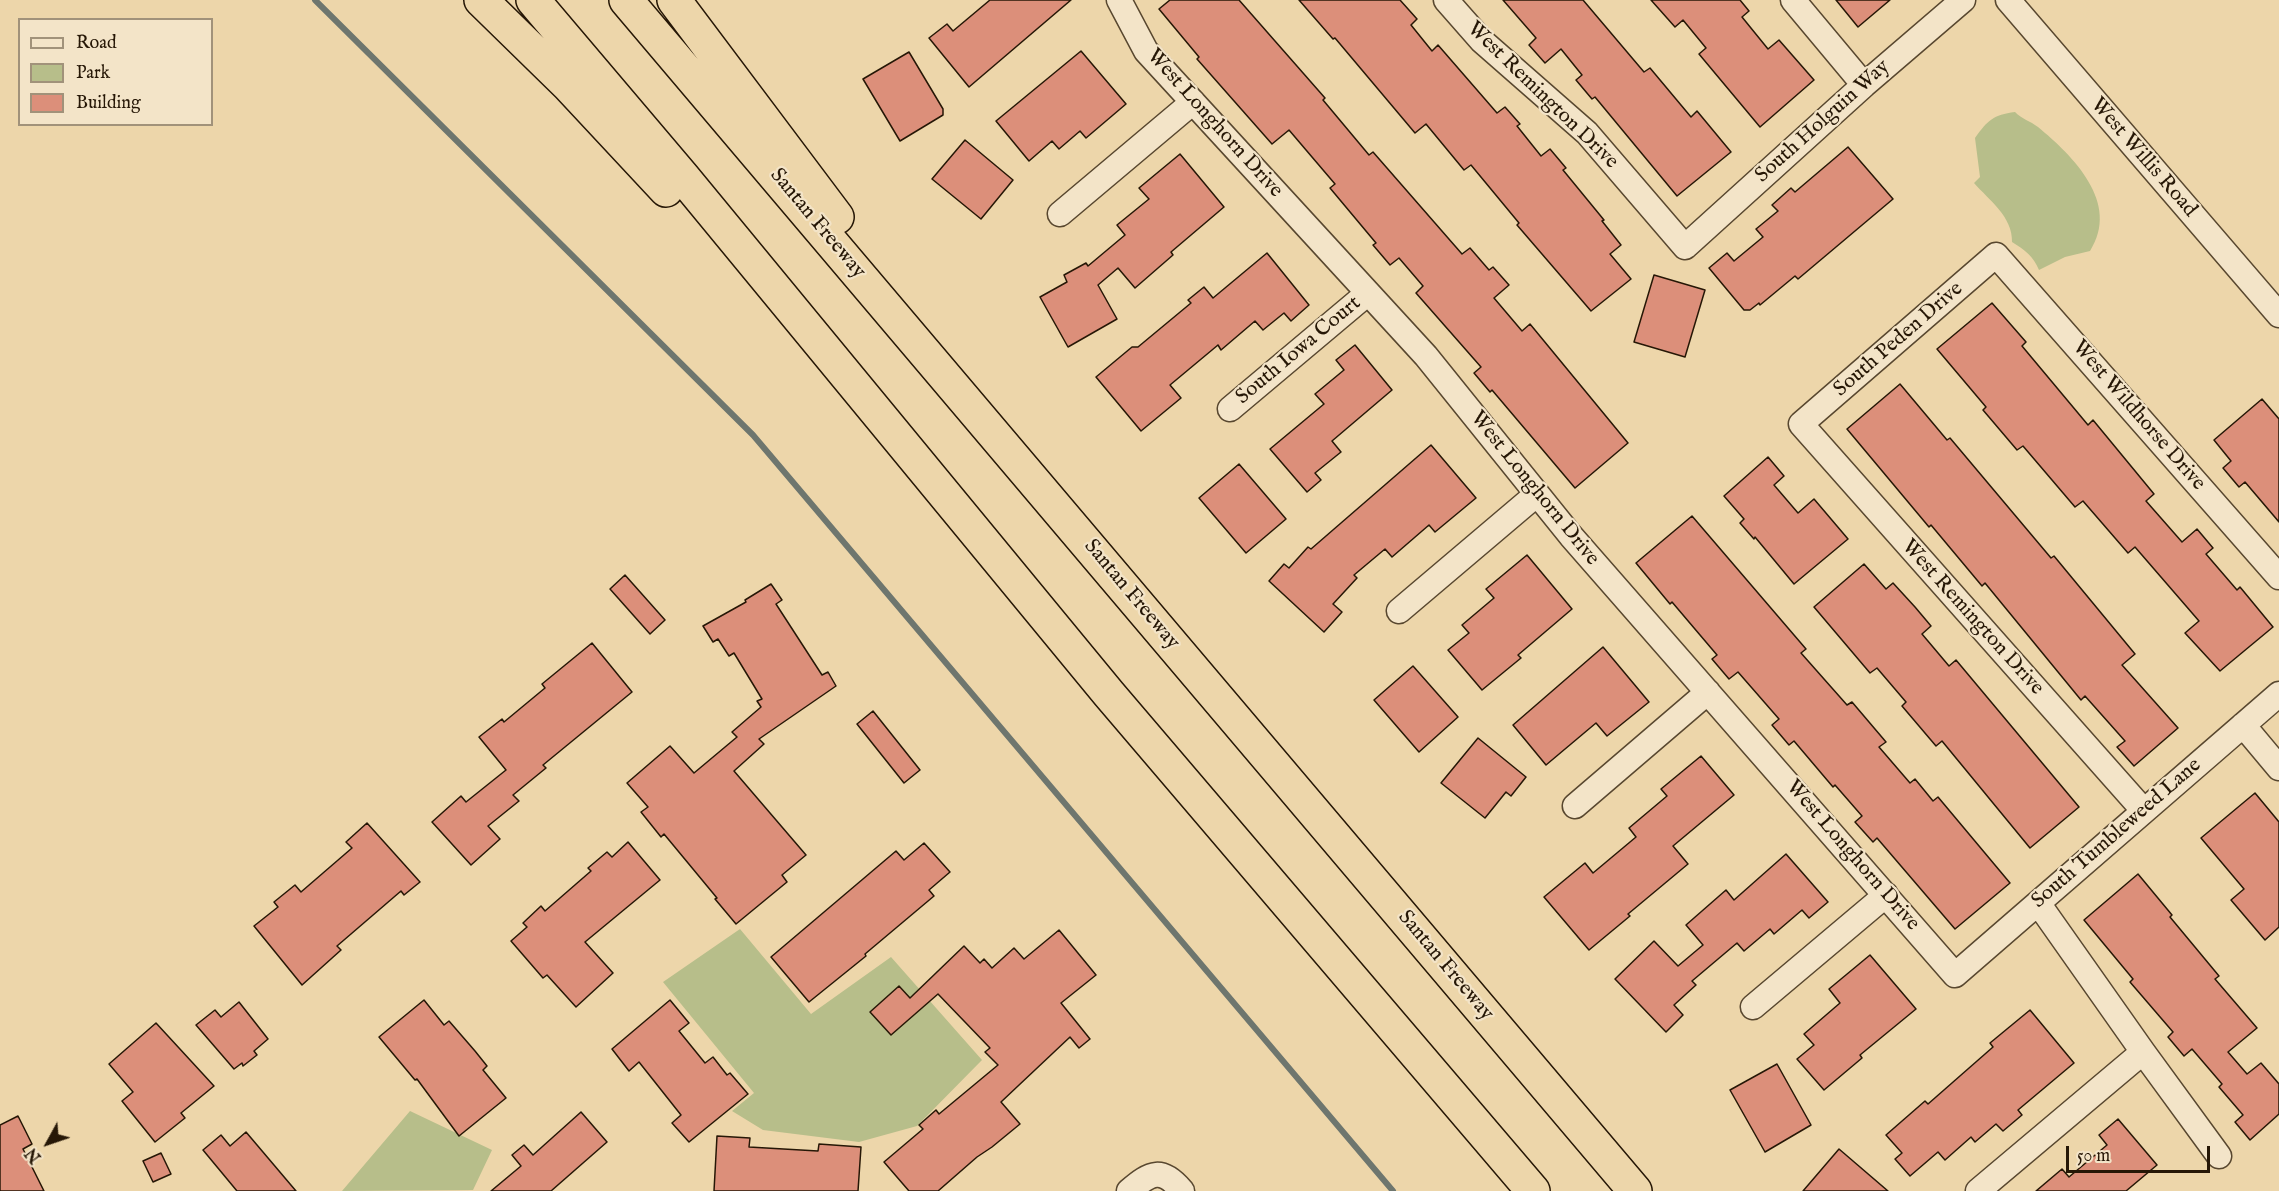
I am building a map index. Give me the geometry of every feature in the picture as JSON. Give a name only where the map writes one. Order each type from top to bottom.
[{"type":"highway","points":[[481,0],[569,86],[678,202],[836,362]]},
{"type":"highway","points":[[533,0],[836,362],[1109,694],[1533,1191]]},
{"type":"highway","name":"Santan Freeway","points":[[626,0],[1635,1191]]},
{"type":"highway","points":[[674,0],[879,272],[945,375]]},
{"type":"street","name":"West Longhorn Drive","points":[[1119,0],[1146,51],[1426,356],[1570,536],[1955,975]]},
{"type":"street","name":"West Remington Drive","points":[[1446,0],[1482,41],[1587,133],[1685,247]]},
{"type":"street","points":[[1793,0],[1864,85]]},
{"type":"street","name":"South Holguin Way","points":[[1685,247],[1864,85],[1963,0]]},
{"type":"street","name":"West Willis Road","points":[[2008,0],[2279,315]]},
{"type":"street","points":[[1060,214],[1192,102]]},
{"type":"street","name":"South Peden Drive","points":[[1801,424],[1996,255]]},
{"type":"street","name":"West Wildhorse Drive","points":[[1996,255],[2279,577]]},
{"type":"street","name":"South Iowa Court","points":[[1230,409],[1368,293]]},
{"type":"street","name":"West Remington Drive","points":[[1801,424],[2144,812]]},
{"type":"street","points":[[1399,610],[1537,494]]},
{"type":"street","points":[[1575,806],[1708,692]]},
{"type":"street","name":"South Tumbleweed Lane","points":[[1955,975],[2279,694]]},
{"type":"street","points":[[2242,725],[2279,768]]},
{"type":"street","points":[[1753,1007],[1886,895]]},
{"type":"street","points":[[2038,903],[2219,1156]]},
{"type":"street","points":[[1978,1191],[2143,1052]]},
{"type":"street","points":[[1129,1191],[1153,1174],[1173,1179],[1182,1191]]},
{"type":"green space","points":[[2015,112],[2052,139],[2078,166],[2089,182],[2100,215],[2098,233],[2090,251],[2065,257],[2039,270],[2028,254],[2012,242],[2009,225],[2004,217],[1974,183],[1980,177],[1975,138],[1992,119]]},
{"type":"green space","points":[[740,929],[811,1014],[891,957],[982,1060],[917,1126],[859,1142],[763,1130],[732,1111],[754,1093],[663,982]]},
{"type":"green space","points":[[410,1111],[492,1150],[473,1190],[342,1191]]},
{"type":"building","points":[[990,0],[1071,0],[969,87],[929,38],[947,24],[953,31]]},
{"type":"building","points":[[1170,0],[1239,0],[1325,98],[1323,100],[1369,155],[1373,152],[1462,254],[1470,248],[1489,270],[1493,267],[1509,285],[1494,298],[1522,331],[1530,324],[1628,443],[1575,488],[1492,390],[1490,392],[1474,373],[1481,367],[1416,293],[1423,286],[1399,258],[1390,265],[1373,245],[1376,243],[1330,188],[1335,184],[1289,130],[1272,144],[1197,59],[1199,57],[1159,9]]},
{"type":"building","points":[[1299,0],[1400,0],[1417,19],[1411,25],[1432,51],[1438,45],[1497,113],[1505,107],[1520,124],[1517,126],[1541,156],[1550,149],[1566,168],[1563,170],[1604,220],[1602,221],[1621,245],[1610,254],[1631,279],[1591,311],[1517,225],[1519,223],[1471,165],[1464,170],[1426,124],[1415,133],[1335,38],[1333,39]]},
{"type":"building","points":[[1503,0],[1583,0],[1644,72],[1650,68],[1691,117],[1697,111],[1731,152],[1677,196],[1595,97],[1592,99],[1576,80],[1582,75],[1561,49],[1545,63],[1529,45],[1536,38]]},
{"type":"building","points":[[1651,0],[1740,0],[1749,11],[1742,17],[1768,49],[1779,40],[1814,80],[1760,127],[1699,54],[1706,48],[1683,20],[1675,27]]},
{"type":"building","points":[[1836,0],[1890,0],[1858,27]]},
{"type":"building","points":[[1081,51],[1126,104],[1086,138],[1080,131],[1059,149],[1052,141],[1029,161],[996,121]]},
{"type":"building","points":[[909,52],[943,109],[943,115],[900,141],[863,79]]},
{"type":"building","points":[[965,140],[1013,180],[981,219],[932,179]]},
{"type":"building","points":[[1848,147],[1893,199],[1798,279],[1795,276],[1760,305],[1759,303],[1750,310],[1744,310],[1709,268],[1727,253],[1734,261],[1763,237],[1756,229],[1778,211],[1772,205],[1791,188],[1795,192]]},
{"type":"building","points":[[1180,154],[1224,207],[1171,252],[1173,255],[1135,288],[1118,268],[1098,285],[1117,319],[1068,347],[1040,297],[1067,282],[1064,275],[1086,263],[1088,266],[1125,235],[1117,225],[1149,199],[1139,188]]},
{"type":"building","points":[[1267,253],[1309,305],[1291,321],[1284,313],[1263,330],[1255,321],[1221,350],[1218,345],[1170,385],[1181,398],[1141,431],[1096,377],[1132,347],[1138,347],[1191,303],[1188,300],[1204,287],[1213,298]]},
{"type":"building","points":[[1654,275],[1705,290],[1685,357],[1634,342]]},
{"type":"building","points":[[1992,303],[2026,342],[2022,346],[2088,425],[2093,420],[2154,494],[2146,501],[2182,542],[2197,529],[2213,548],[2206,554],[2237,590],[2240,587],[2273,627],[2220,671],[2185,633],[2199,621],[2135,547],[2128,553],[2083,501],[2075,507],[2023,446],[2017,450],[1983,410],[1986,407],[1937,349]]},
{"type":"building","points":[[1355,345],[1392,390],[1332,441],[1341,452],[1315,473],[1321,480],[1307,492],[1270,449],[1324,404],[1315,394],[1344,370],[1336,360]]},
{"type":"building","points":[[1900,384],[1947,440],[1950,438],[2051,558],[2054,556],[2135,654],[2122,665],[2178,728],[2134,766],[2117,747],[2125,741],[2085,696],[2081,700],[1985,583],[1982,586],[1931,525],[1929,527],[1847,429]]},
{"type":"building","points":[[2262,399],[2279,419],[2279,522],[2245,482],[2239,487],[2223,468],[2231,461],[2214,440]]},
{"type":"building","points":[[1431,445],[1476,498],[1435,532],[1429,525],[1392,557],[1385,549],[1354,575],[1357,578],[1333,604],[1342,612],[1324,632],[1269,581],[1284,564],[1289,568],[1308,547],[1311,549]]},
{"type":"building","points":[[1768,457],[1784,476],[1774,485],[1798,513],[1814,499],[1848,539],[1794,584],[1755,537],[1754,539],[1740,523],[1744,519],[1724,496]]},
{"type":"building","points":[[1239,464],[1286,519],[1246,553],[1199,498]]},
{"type":"building","points":[[1692,516],[1806,649],[1801,653],[1847,705],[1852,702],[1886,742],[1879,747],[1910,783],[1915,779],[1933,801],[1938,797],[2010,883],[1955,929],[1877,838],[1873,842],[1855,822],[1862,816],[1835,785],[1833,787],[1794,741],[1789,745],[1772,725],[1779,719],[1738,672],[1729,679],[1712,659],[1717,655],[1636,563]]},
{"type":"building","points":[[1527,555],[1572,609],[1518,655],[1521,658],[1482,690],[1448,650],[1469,633],[1462,625],[1494,598],[1486,589]]},
{"type":"building","points":[[1864,564],[1886,589],[1893,583],[1915,607],[1931,626],[1922,634],[1949,666],[1956,660],[2079,807],[2030,848],[1942,741],[1936,746],[1902,706],[1906,702],[1877,668],[1870,673],[1814,607]]},
{"type":"building","points":[[625,575],[665,620],[650,634],[610,589]]},
{"type":"building","points":[[771,584],[782,600],[776,604],[822,675],[828,672],[836,686],[759,739],[764,744],[734,771],[806,855],[782,875],[787,882],[736,924],[664,834],[661,837],[641,812],[648,807],[627,783],[670,746],[694,773],[737,737],[732,732],[761,707],[757,701],[762,699],[734,653],[729,656],[718,639],[713,642],[703,626],[746,602],[745,600]]},
{"type":"building","points":[[592,643],[632,692],[543,765],[546,768],[513,795],[519,801],[488,826],[500,839],[471,865],[432,822],[461,796],[466,802],[506,770],[479,737],[502,719],[504,722],[545,688],[542,684]]},
{"type":"building","points":[[1603,647],[1649,702],[1607,736],[1596,723],[1546,765],[1513,725]]},
{"type":"building","points":[[1413,666],[1458,717],[1419,752],[1374,700]]},
{"type":"building","points":[[873,711],[920,770],[904,783],[857,724]]},
{"type":"building","points":[[1478,738],[1526,777],[1511,796],[1506,792],[1485,818],[1441,783]]},
{"type":"building","points":[[1701,756],[1734,795],[1673,846],[1688,864],[1589,950],[1544,897],[1585,863],[1593,873],[1636,837],[1629,828],[1667,796],[1661,789]]},
{"type":"building","points":[[2255,793],[2279,822],[2279,927],[2265,940],[2231,900],[2244,889],[2201,838]]},
{"type":"building","points":[[367,823],[420,882],[404,895],[401,891],[337,946],[341,950],[302,985],[254,926],[278,907],[274,902],[295,885],[301,892],[352,848],[346,842]]},
{"type":"building","points":[[628,842],[660,880],[585,942],[613,973],[576,1007],[547,975],[543,978],[511,941],[527,927],[523,923],[541,906],[545,911],[591,871],[588,868],[607,852],[612,857]]},
{"type":"building","points":[[924,843],[950,872],[929,890],[934,896],[809,1002],[771,957],[896,851],[904,860]]},
{"type":"building","points":[[1786,854],[1828,902],[1809,918],[1802,910],[1774,934],[1770,929],[1744,951],[1737,943],[1692,981],[1696,985],[1674,1005],[1683,1015],[1666,1032],[1615,979],[1654,941],[1678,966],[1703,945],[1686,925],[1726,890],[1734,900]]},
{"type":"building","points":[[2138,874],[2219,976],[2215,979],[2257,1028],[2228,1052],[2247,1074],[2261,1063],[2279,1084],[2279,1114],[2250,1140],[2235,1122],[2243,1115],[2219,1087],[2222,1084],[2192,1049],[2184,1056],[2168,1037],[2173,1032],[2130,982],[2133,979],[2084,920]]},
{"type":"building","points":[[1059,930],[1096,975],[1061,1003],[1090,1039],[1079,1048],[1070,1037],[1001,1102],[1020,1124],[938,1191],[909,1191],[884,1162],[923,1129],[919,1125],[936,1110],[939,1114],[998,1065],[985,1052],[990,1048],[938,994],[891,1035],[870,1012],[899,986],[910,998],[964,946],[980,963],[984,959],[992,968],[1014,948],[1024,959]]},
{"type":"building","points":[[1870,955],[1916,1009],[1860,1055],[1862,1058],[1824,1090],[1797,1059],[1814,1045],[1804,1034],[1840,1003],[1829,989]]},
{"type":"building","points":[[424,1000],[444,1025],[449,1021],[475,1051],[487,1066],[483,1070],[506,1098],[459,1136],[417,1079],[415,1080],[379,1037]]},
{"type":"building","points":[[670,1000],[689,1023],[679,1031],[705,1063],[713,1057],[727,1075],[730,1073],[748,1094],[689,1142],[672,1123],[681,1115],[639,1062],[629,1071],[612,1049]]},
{"type":"building","points":[[239,1002],[268,1039],[254,1051],[257,1055],[243,1066],[242,1063],[234,1069],[196,1025],[215,1010],[221,1017]]},
{"type":"building","points":[[2030,1010],[2074,1063],[2018,1110],[2022,1115],[2003,1131],[1996,1124],[1975,1142],[1971,1137],[1945,1160],[1938,1152],[1910,1176],[1895,1159],[1902,1153],[1886,1135],[1925,1101],[1928,1104],[1993,1047],[1990,1043]]},
{"type":"building","points":[[156,1023],[214,1086],[181,1113],[185,1118],[155,1142],[122,1101],[133,1092],[109,1064]]},
{"type":"building","points":[[1777,1064],[1811,1125],[1765,1152],[1730,1090]]},
{"type":"building","points":[[581,1112],[607,1142],[551,1191],[491,1191],[521,1166],[512,1155],[524,1145],[533,1155]]},
{"type":"building","points":[[18,1116],[32,1144],[23,1149],[44,1191],[0,1191],[0,1125]]},
{"type":"building","points":[[2118,1119],[2157,1165],[2126,1191],[2036,1191],[2062,1169],[2069,1177],[2107,1145],[2099,1135]]},
{"type":"building","points":[[246,1132],[296,1191],[237,1191],[203,1150],[221,1135],[230,1146]]},
{"type":"building","points":[[717,1136],[750,1138],[749,1147],[818,1151],[819,1144],[861,1147],[858,1191],[714,1191]]},
{"type":"building","points":[[1839,1149],[1888,1191],[1803,1191]]},
{"type":"building","points":[[161,1153],[171,1174],[153,1182],[143,1161]]},
{"type":"waterway","points":[[315,0],[753,435],[1393,1191]]}]
